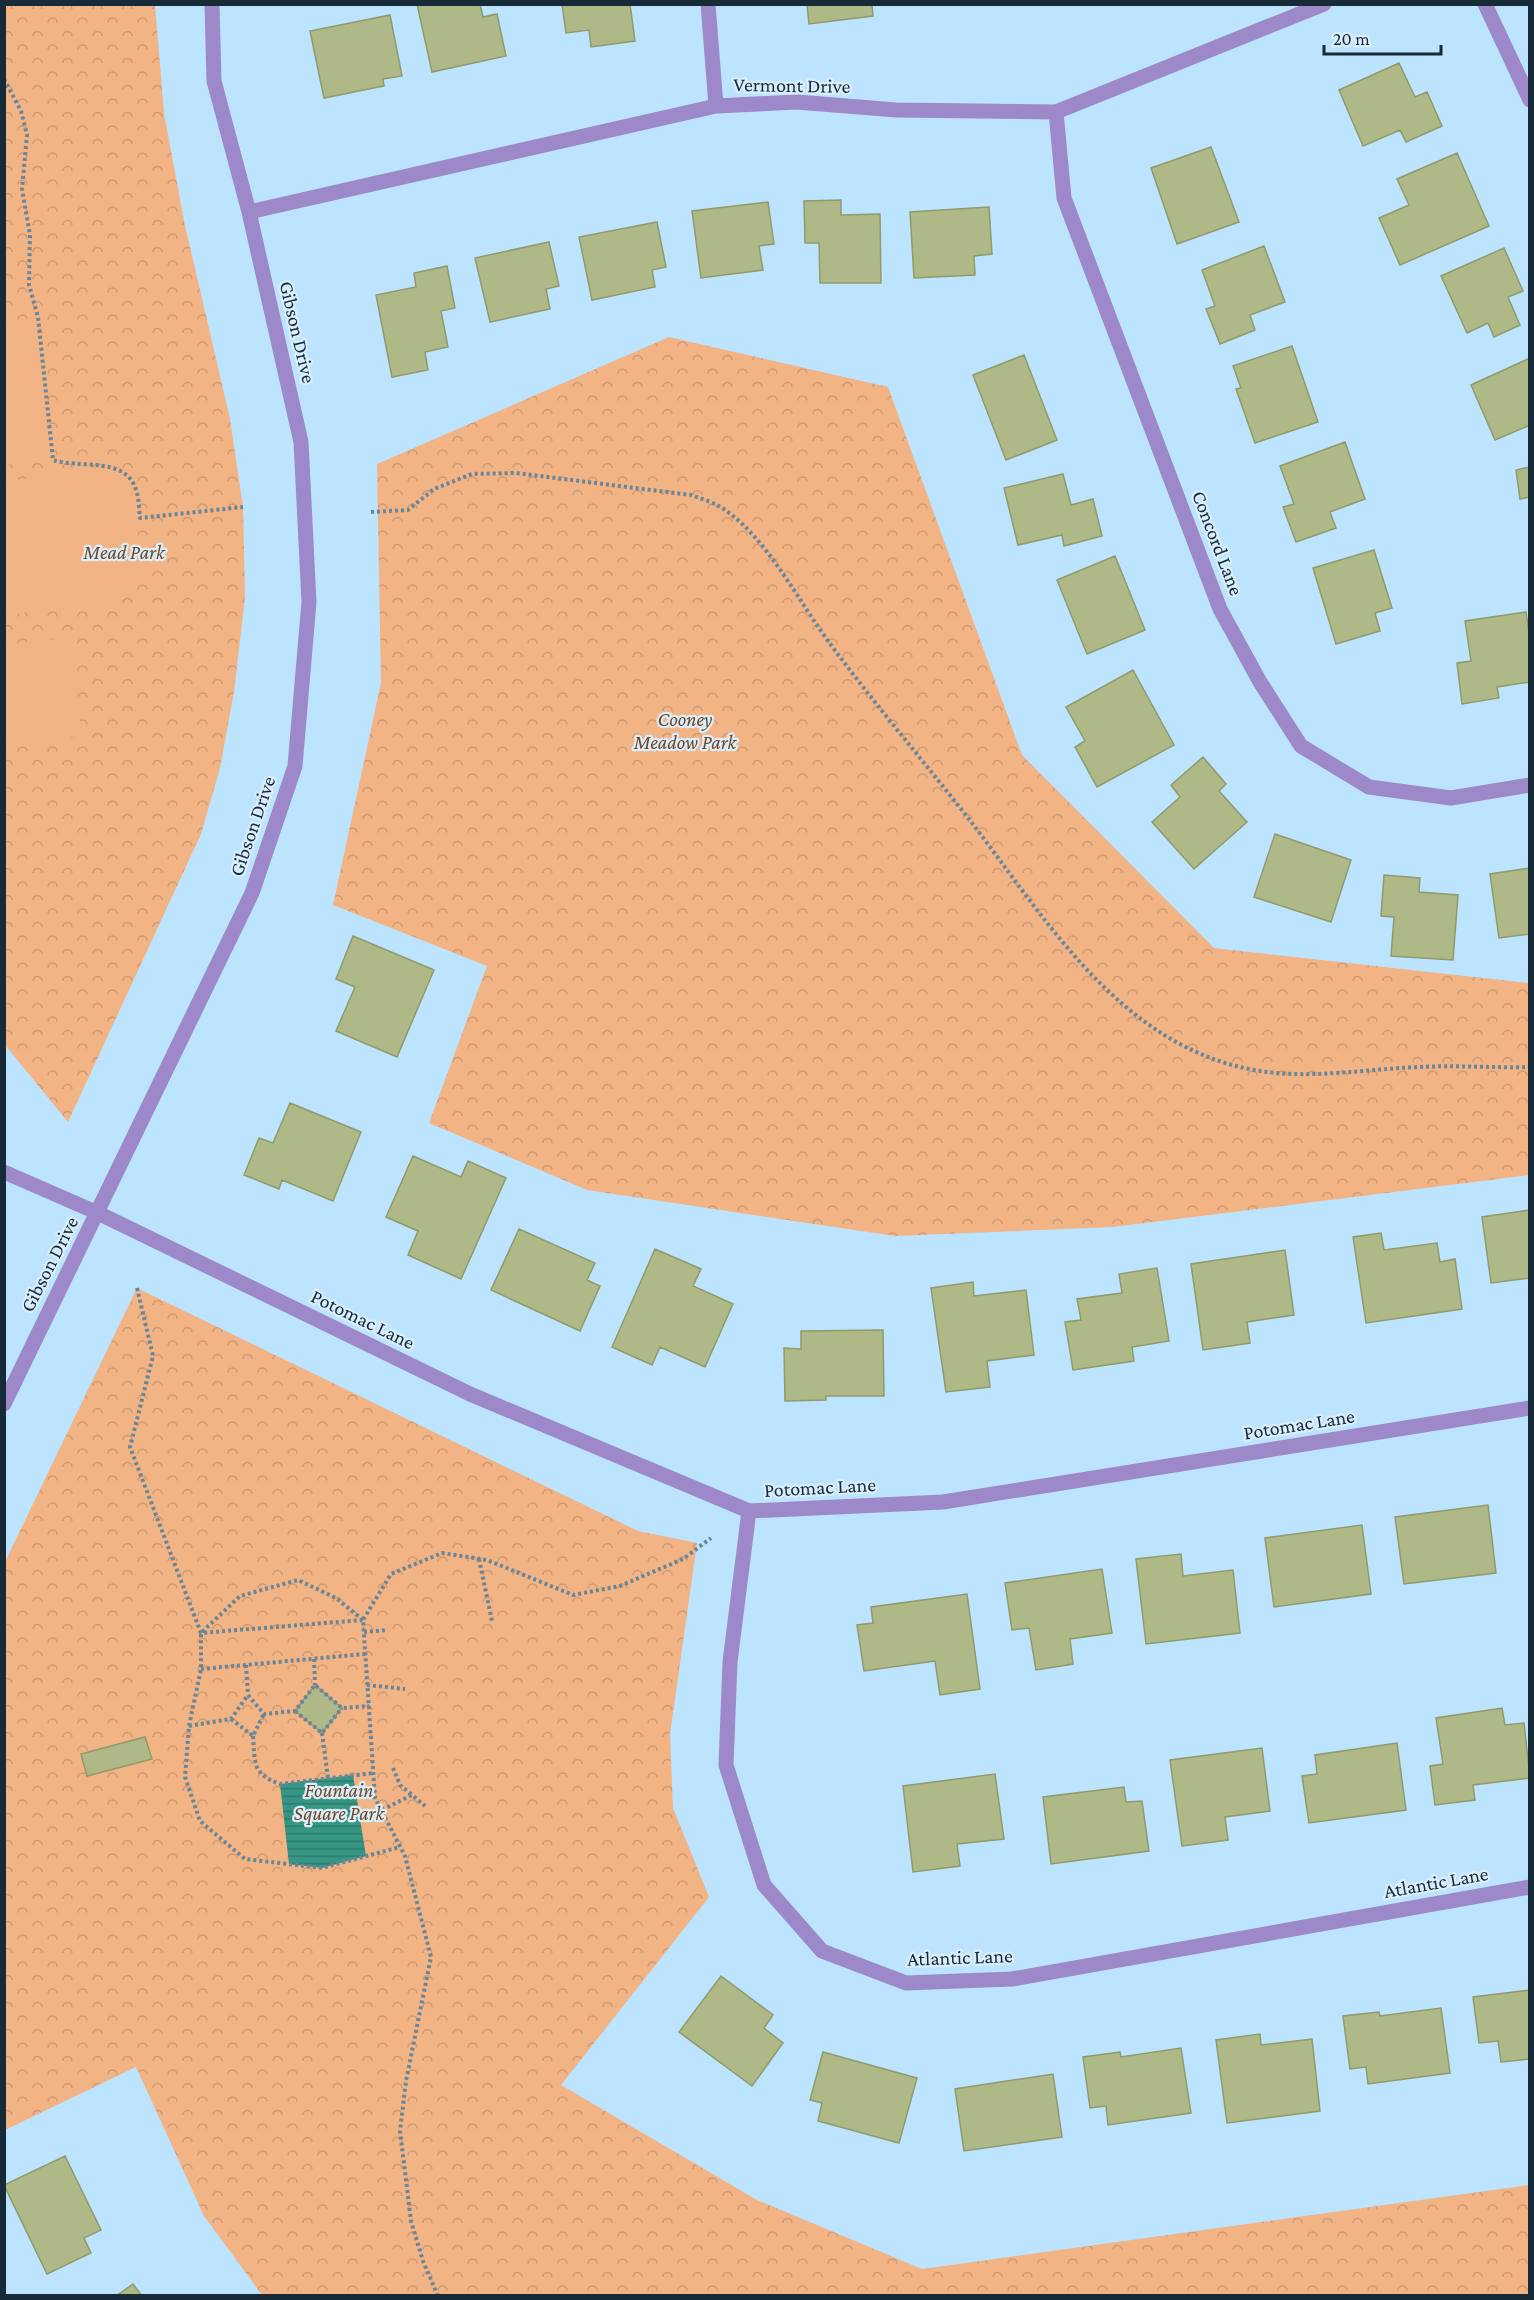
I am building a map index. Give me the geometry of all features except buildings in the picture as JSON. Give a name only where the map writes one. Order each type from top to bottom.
[{"type":"street","name":"Gibson Drive","points":[[4,1404],[252,893],[295,766],[309,602],[301,442],[249,212],[214,81],[212,4]]},
{"type":"street","points":[[708,4],[716,106]]},
{"type":"street","name":"Vermont Drive","points":[[249,212],[716,106],[797,102],[896,110],[1056,112],[1324,4]]},
{"type":"street","points":[[1485,4],[1530,100]]},
{"type":"street","name":"Concord Lane","points":[[1056,112],[1064,198],[1220,609],[1260,682],[1301,746],[1369,787],[1451,798],[1530,785]]},
{"type":"street","name":"Potomac Lane","points":[[4,1172],[98,1213],[470,1395],[749,1511],[944,1502],[1530,1408]]},
{"type":"street","name":"Atlantic Lane","points":[[749,1511],[730,1662],[726,1765],[764,1885],[822,1951],[906,1983],[1012,1979],[1530,1887]]},
{"type":"path","points":[[4,79],[21,111],[27,135],[22,189],[30,236],[29,285],[38,317],[53,460],[69,465],[111,466],[123,471],[136,490],[140,518],[243,507]]},
{"type":"path","points":[[371,512],[408,510],[434,489],[472,474],[516,473],[691,495],[717,505],[746,530],[771,560],[859,683],[919,755],[1090,975],[1125,1008],[1161,1033],[1209,1057],[1252,1070],[1291,1075],[1420,1066],[1530,1067]]},
{"type":"path","points":[[136,1288],[153,1356],[130,1447],[201,1633],[201,1669],[189,1726],[185,1777],[200,1821],[245,1859],[322,1868],[400,1847]]},
{"type":"path","points":[[438,2295],[423,2261],[411,2222],[400,2131],[406,2080],[431,1957],[405,1856],[375,1798],[363,1620],[391,1574],[442,1553],[487,1560],[573,1595],[620,1586],[683,1559],[711,1538]]},
{"type":"path","points":[[479,1559],[492,1621]]},
{"type":"path","points":[[201,1633],[240,1596],[298,1580],[336,1598],[363,1620]]},
{"type":"path","points":[[201,1633],[363,1620]]},
{"type":"path","points":[[364,1632],[388,1630]]},
{"type":"path","points":[[201,1669],[365,1654]]},
{"type":"path","points":[[295,1711],[315,1685],[314,1659]]},
{"type":"path","points":[[246,1665],[248,1695],[264,1714]]},
{"type":"path","points":[[315,1685],[342,1708],[369,1706]]},
{"type":"path","points":[[367,1685],[405,1689]]},
{"type":"path","points":[[189,1726],[231,1719],[248,1695]]},
{"type":"path","points":[[322,1732],[342,1708]]},
{"type":"path","points":[[264,1714],[295,1711],[322,1732],[328,1778]]},
{"type":"path","points":[[264,1714],[253,1736],[255,1767],[265,1779],[280,1784],[374,1773]]},
{"type":"path","points":[[231,1719],[253,1736]]},
{"type":"path","points":[[393,1768],[400,1785],[425,1806]]},
{"type":"path","points":[[382,1810],[412,1795]]},
{"type":"green space","name":"Mead Park","points":[[4,5],[155,5],[164,113],[184,221],[230,419],[243,507],[245,597],[234,692],[220,768],[201,834],[68,1122],[5,1045]]},
{"type":"green space","points":[[38,317],[53,460],[5,465],[5,321]]},
{"type":"green space","name":"Cooney Meadow Park","points":[[669,337],[888,387],[1022,755],[1214,948],[1529,983],[1529,1175],[1113,1227],[895,1236],[587,1190],[429,1123],[487,966],[333,905],[381,683],[377,464]]},
{"type":"green space","points":[[99,471],[120,476],[129,485],[133,497],[142,569],[133,592],[111,603],[5,615],[5,481]]},
{"type":"green space","points":[[71,637],[82,736],[5,744],[5,645]]},
{"type":"green space","name":"Fountain Square Park","points":[[137,1288],[638,1531],[697,1543],[670,1734],[673,1808],[709,1897],[561,2085],[757,2200],[922,2269],[1529,2185],[1529,2295],[262,2295],[204,2216],[136,2067],[5,2130],[4,1564]]},
{"type":"shaded area","points":[[353,1775],[366,1856],[322,1868],[289,1864],[280,1784]]}]
